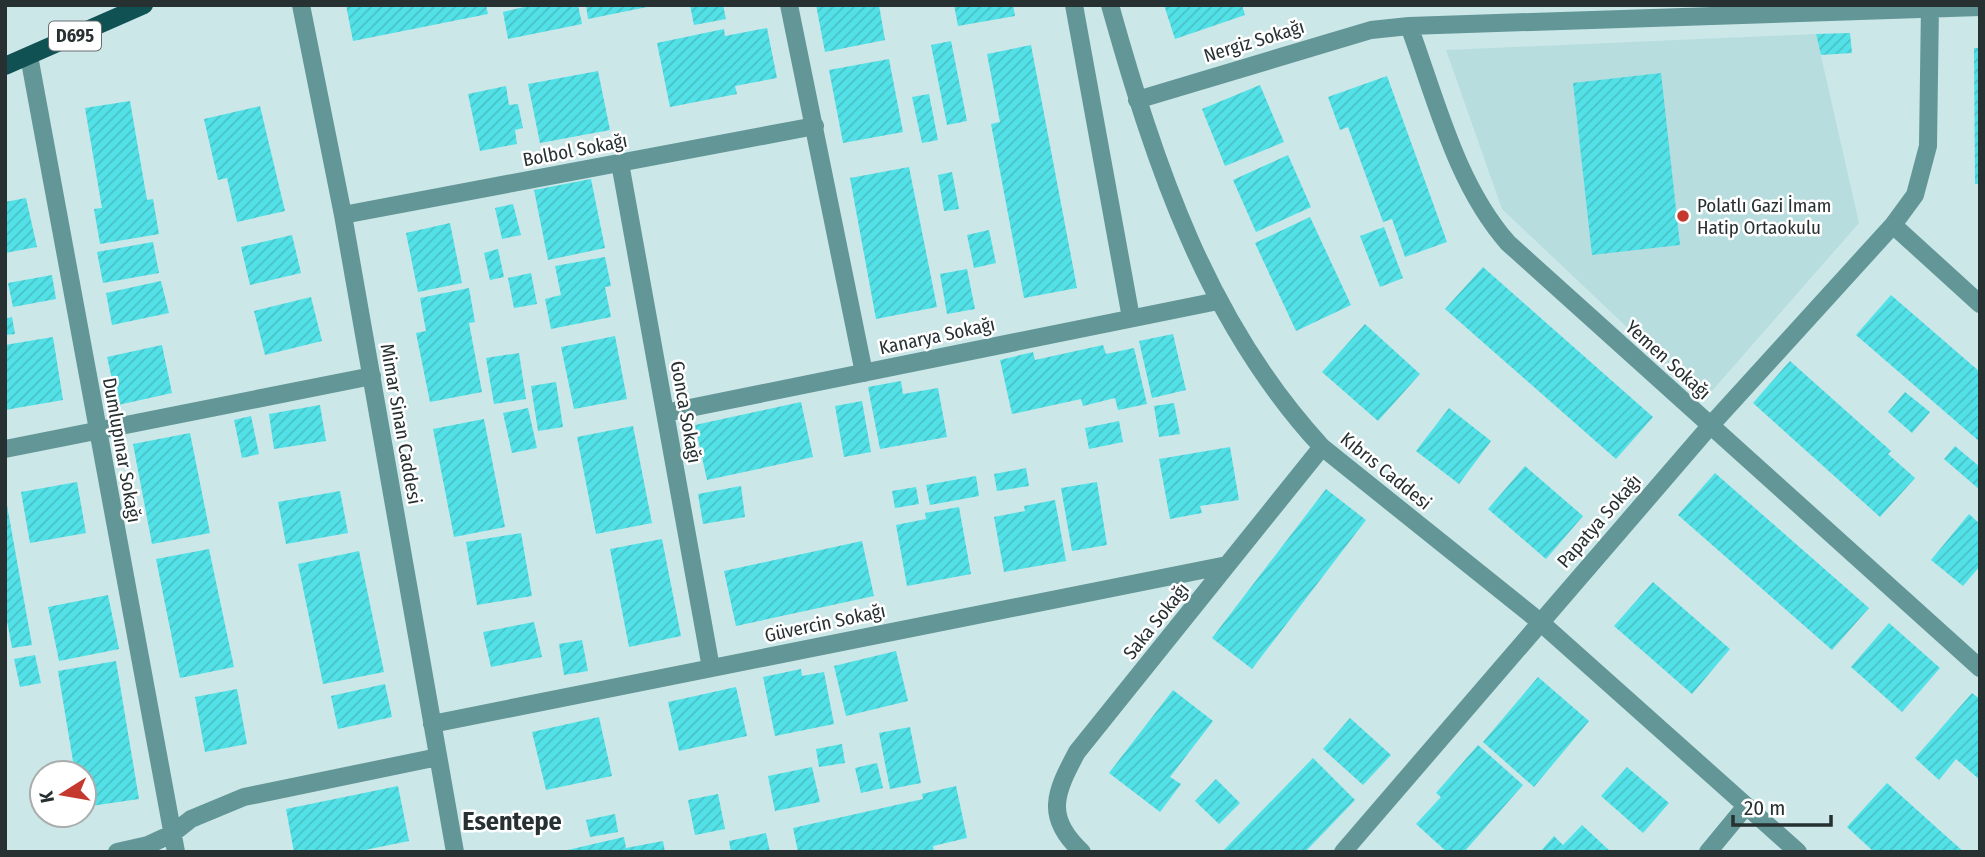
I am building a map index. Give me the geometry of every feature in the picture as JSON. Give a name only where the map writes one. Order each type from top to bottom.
[{"type":"main road","name":"D695","points":[[5,66],[144,5]]},
{"type":"street","name":"Mimar Sinan Caddesi","points":[[301,5],[343,215],[455,852]]},
{"type":"street","points":[[789,5],[864,373]]},
{"type":"street","points":[[1074,5],[1131,318]]},
{"type":"street","name":"Kıbrıs Caddesi","points":[[1110,5],[1137,100],[1189,243],[1218,301],[1264,378],[1322,447],[1539,621],[1798,852]]},
{"type":"street","name":"Papatya Sokağı","points":[[1343,852],[1539,621],[1710,426],[1893,225],[1915,195],[1928,146],[1930,7]]},
{"type":"street","name":"Nergiz Sokağı","points":[[1137,100],[1333,39],[1409,26],[1980,7]]},
{"type":"street","name":"Yemen Sokağı","points":[[1409,26],[1469,187],[1489,221],[1508,243],[1980,668]]},
{"type":"street","name":"Dumlupınar Sokağı","points":[[29,56],[174,843]]},
{"type":"street","name":"Bolbol Sokağı","points":[[343,215],[815,126]]},
{"type":"street","name":"Gonca Sokağı","points":[[620,163],[711,668]]},
{"type":"street","points":[[1893,225],[1980,304]]},
{"type":"street","name":"Kanarya Sokağı","points":[[665,413],[1218,301]]},
{"type":"street","points":[[5,449],[372,376]]},
{"type":"street","name":"Saka Sokağı","points":[[1082,852],[1064,835],[1057,817],[1056,798],[1077,752],[1322,447]]},
{"type":"street","name":"Güvercin Sokağı","points":[[432,724],[1227,565]]},
{"type":"street","points":[[117,852],[174,843],[191,819],[244,797],[438,757]]},
{"type":"street","points":[[1708,852],[1746,807]]},
{"type":"shaded area","name":"Polatlı Gazi İmam Hatip Ortaokulu","points":[[1816,34],[1859,223],[1704,400],[1502,209],[1446,50]]},
{"type":"building","points":[[346,5],[486,5],[488,14],[353,41]]},
{"type":"building","points":[[533,5],[578,5],[582,24],[508,39],[503,12]]},
{"type":"building","points":[[586,5],[652,5],[652,6],[588,19]]},
{"type":"building","points":[[690,5],[723,5],[726,19],[694,25]]},
{"type":"building","points":[[816,5],[879,5],[885,40],[825,52]]},
{"type":"building","points":[[954,5],[1013,5],[1015,16],[958,26]]},
{"type":"building","points":[[1164,5],[1242,5],[1245,15],[1175,39]]},
{"type":"building","points":[[767,28],[777,78],[735,86],[737,94],[670,107],[657,43],[724,29],[725,36]]},
{"type":"building","points":[[1850,33],[1852,53],[1821,55],[1816,34]]},
{"type":"building","points":[[951,41],[967,121],[947,125],[931,45]]},
{"type":"building","points":[[1031,45],[1077,288],[1024,298],[991,124],[1000,122],[987,54]]},
{"type":"building","points":[[1974,48],[1980,48],[1980,184],[1975,184]]},
{"type":"building","points":[[889,59],[903,132],[843,143],[829,70]]},
{"type":"building","points":[[598,71],[610,130],[540,143],[528,84]]},
{"type":"building","points":[[1661,73],[1680,245],[1592,255],[1573,83]]},
{"type":"building","points":[[1387,76],[1447,242],[1405,257],[1392,219],[1383,222],[1348,127],[1340,130],[1328,97]]},
{"type":"building","points":[[1260,85],[1284,142],[1225,166],[1202,109]]},
{"type":"building","points":[[506,86],[509,105],[518,104],[523,128],[515,130],[517,144],[480,151],[468,94]]},
{"type":"building","points":[[929,94],[938,140],[922,143],[912,97]]},
{"type":"building","points":[[130,101],[147,200],[153,199],[159,234],[100,244],[94,209],[102,208],[85,108]]},
{"type":"building","points":[[260,106],[285,211],[237,222],[227,178],[218,180],[204,119]]},
{"type":"building","points":[[1288,155],[1311,207],[1256,232],[1233,180]]},
{"type":"building","points":[[909,167],[937,307],[876,319],[850,178]]},
{"type":"building","points":[[952,172],[959,209],[944,211],[938,175]]},
{"type":"building","points":[[591,179],[605,248],[548,260],[534,190]]},
{"type":"building","points":[[26,198],[37,247],[5,253],[5,202]]},
{"type":"building","points":[[513,204],[521,235],[502,239],[495,208]]},
{"type":"building","points":[[1310,217],[1351,305],[1296,331],[1255,243]]},
{"type":"building","points":[[450,223],[462,283],[418,292],[406,233]]},
{"type":"building","points":[[1384,227],[1403,278],[1380,287],[1360,236]]},
{"type":"building","points":[[989,230],[996,263],[974,268],[967,235]]},
{"type":"building","points":[[292,235],[301,273],[250,285],[241,247]]},
{"type":"building","points":[[153,242],[159,273],[103,283],[97,252]]},
{"type":"building","points":[[498,249],[504,277],[490,280],[484,253]]},
{"type":"building","points":[[605,257],[611,286],[605,287],[611,317],[551,329],[545,299],[561,295],[555,266]]},
{"type":"building","points":[[1483,267],[1653,417],[1616,459],[1445,309]]},
{"type":"building","points":[[967,269],[975,309],[947,314],[940,274]]},
{"type":"building","points":[[531,273],[537,304],[514,308],[508,278]]},
{"type":"building","points":[[52,275],[56,299],[13,307],[8,283]]},
{"type":"building","points":[[161,281],[169,313],[112,325],[106,293]]},
{"type":"building","points":[[469,288],[475,322],[469,323],[482,392],[430,402],[416,333],[426,331],[420,298]]},
{"type":"building","points":[[1891,295],[1980,372],[1980,442],[1856,335]]},
{"type":"building","points":[[311,297],[322,341],[265,355],[254,311]]},
{"type":"building","points":[[12,317],[15,334],[5,335],[5,319]]},
{"type":"building","points":[[1365,324],[1420,374],[1378,421],[1322,372]]},
{"type":"building","points":[[1173,334],[1186,390],[1152,398],[1139,341]]},
{"type":"building","points":[[615,336],[627,399],[574,409],[561,347]]},
{"type":"building","points":[[53,337],[63,400],[5,410],[5,345]]},
{"type":"building","points":[[162,345],[172,393],[118,405],[107,357]]},
{"type":"building","points":[[1103,345],[1106,354],[1134,348],[1147,404],[1118,410],[1115,398],[1083,406],[1081,399],[1012,414],[1000,360],[1033,352],[1035,360]]},
{"type":"building","points":[[519,353],[526,399],[494,404],[486,358]]},
{"type":"building","points":[[1790,361],[1891,451],[1888,454],[1915,478],[1880,517],[1753,403]]},
{"type":"building","points":[[901,381],[903,394],[938,388],[947,437],[880,449],[868,387]]},
{"type":"building","points":[[556,382],[563,427],[538,431],[531,386]]},
{"type":"building","points":[[1905,392],[1930,412],[1912,433],[1888,412]]},
{"type":"building","points":[[862,401],[871,452],[844,457],[835,406]]},
{"type":"building","points":[[801,402],[813,457],[707,480],[695,425]]},
{"type":"building","points":[[1174,403],[1180,434],[1159,437],[1154,406]]},
{"type":"building","points":[[320,405],[326,441],[274,449],[269,414]]},
{"type":"building","points":[[528,408],[537,448],[512,453],[503,413]]},
{"type":"building","points":[[1449,408],[1491,441],[1459,484],[1416,451]]},
{"type":"building","points":[[251,416],[259,454],[242,458],[234,420]]},
{"type":"building","points":[[484,419],[505,527],[454,537],[433,429]]},
{"type":"building","points":[[1119,421],[1123,442],[1089,449],[1085,428]]},
{"type":"building","points":[[633,426],[652,523],[596,534],[577,437]]},
{"type":"building","points":[[190,433],[210,533],[152,544],[133,444]]},
{"type":"building","points":[[1955,446],[1980,467],[1980,490],[1944,459]]},
{"type":"building","points":[[1230,447],[1239,500],[1200,506],[1202,513],[1170,519],[1159,459]]},
{"type":"building","points":[[1525,466],[1583,516],[1546,559],[1488,509]]},
{"type":"building","points":[[1026,468],[1029,486],[997,491],[994,474]]},
{"type":"building","points":[[1715,473],[1869,608],[1832,650],[1678,515]]},
{"type":"building","points":[[976,476],[979,496],[930,505],[926,485]]},
{"type":"building","points":[[77,482],[86,533],[30,543],[21,492]]},
{"type":"building","points":[[1097,482],[1107,545],[1072,551],[1061,488]]},
{"type":"building","points":[[741,486],[745,517],[703,524],[698,494]]},
{"type":"building","points":[[916,487],[919,504],[895,508],[892,491]]},
{"type":"building","points":[[1326,489],[1366,520],[1252,669],[1212,638]]},
{"type":"building","points":[[340,491],[348,533],[286,544],[278,502]]},
{"type":"building","points":[[5,494],[32,645],[12,648],[5,610]]},
{"type":"building","points":[[1055,500],[1066,561],[1004,572],[994,517],[1025,511],[1024,506]]},
{"type":"building","points":[[959,507],[971,574],[907,586],[896,525],[926,519],[925,513]]},
{"type":"building","points":[[1969,514],[1980,524],[1980,566],[1963,586],[1931,560]]},
{"type":"building","points":[[521,533],[532,596],[477,605],[466,542]]},
{"type":"building","points":[[662,539],[681,636],[629,647],[610,549]]},
{"type":"building","points":[[862,541],[874,596],[736,626],[724,571]]},
{"type":"building","points":[[209,549],[234,667],[180,678],[156,559]]},
{"type":"building","points":[[359,551],[384,672],[323,684],[298,564]]},
{"type":"building","points":[[1653,582],[1730,649],[1692,694],[1614,626]]},
{"type":"building","points":[[108,595],[119,649],[59,661],[48,607]]},
{"type":"building","points":[[534,622],[542,657],[491,667],[483,632]]},
{"type":"building","points":[[1889,623],[1940,668],[1902,712],[1851,667]]},
{"type":"building","points":[[582,640],[588,671],[564,675],[559,644]]},
{"type":"building","points":[[896,651],[908,701],[846,716],[834,666]]},
{"type":"building","points":[[35,655],[41,683],[20,687],[14,659]]},
{"type":"building","points":[[116,661],[139,799],[98,805],[98,759],[73,759],[58,671]]},
{"type":"building","points":[[801,669],[802,676],[824,672],[834,724],[775,736],[763,677]]},
{"type":"building","points":[[1538,677],[1589,721],[1534,787],[1483,742]]},
{"type":"building","points":[[385,684],[392,717],[338,729],[331,696]]},
{"type":"building","points":[[736,687],[747,736],[679,751],[668,702]]},
{"type":"building","points":[[237,689],[247,744],[205,752],[195,697]]},
{"type":"building","points":[[1173,690],[1213,721],[1170,777],[1181,784],[1160,812],[1109,773]]},
{"type":"building","points":[[1972,693],[1980,699],[1980,780],[1956,759],[1939,780],[1915,758]]},
{"type":"building","points":[[599,717],[612,776],[546,790],[532,732]]},
{"type":"building","points":[[1350,718],[1391,755],[1363,785],[1323,749]]},
{"type":"building","points":[[910,727],[921,783],[890,789],[879,733]]},
{"type":"building","points":[[842,744],[845,763],[819,767],[816,749]]},
{"type":"building","points":[[1478,745],[1523,785],[1464,852],[1447,852],[1416,824],[1441,797],[1436,793]]},
{"type":"building","points":[[1313,758],[1355,800],[1305,852],[1222,852]]},
{"type":"building","points":[[877,763],[883,788],[861,793],[855,768]]},
{"type":"building","points":[[812,767],[820,802],[775,811],[768,776]]},
{"type":"building","points":[[1627,767],[1669,803],[1643,833],[1601,796]]},
{"type":"building","points":[[1216,779],[1240,803],[1219,824],[1195,801]]},
{"type":"building","points":[[1887,783],[1964,852],[1874,852],[1847,827]]},
{"type":"building","points":[[398,786],[409,841],[355,852],[294,852],[286,809]]},
{"type":"building","points":[[956,786],[967,838],[933,846],[934,852],[798,852],[793,828],[923,799],[922,794]]},
{"type":"building","points":[[718,794],[725,829],[695,835],[688,800]]},
{"type":"building","points":[[615,814],[618,832],[590,837],[586,820]]},
{"type":"building","points":[[1582,825],[1611,852],[1540,852],[1554,836],[1563,845]]},
{"type":"building","points":[[766,833],[770,852],[731,852],[729,841]]},
{"type":"building","points":[[624,837],[626,848],[663,841],[665,852],[559,852]]},
{"type":"place","name":"Polatlı Gazi İmam Hatip Ortaokulu","points":[[1683,216]]},
{"type":"district","name":"Esentepe","points":[[512,821]]}]
